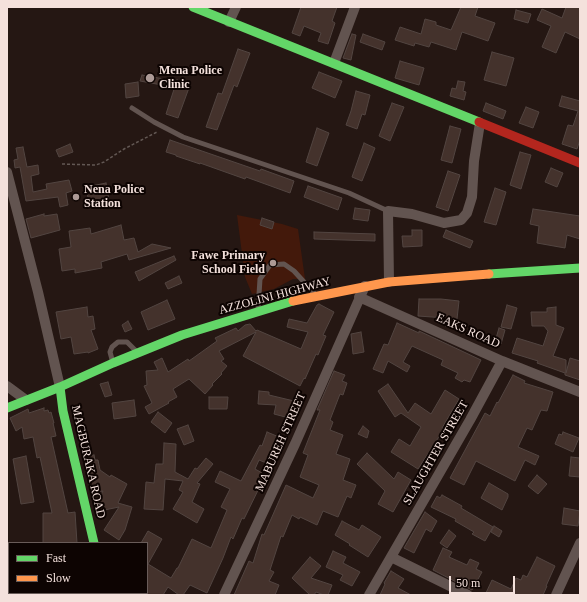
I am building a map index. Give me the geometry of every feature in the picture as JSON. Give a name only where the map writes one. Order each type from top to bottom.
[{"type":"main road","points":[[193,7],[580,163]]},
{"type":"main road","name":"AZZOLINI HIGHWAY","points":[[7,408],[182,335],[258,311],[316,295],[389,282],[580,268]]},
{"type":"main road","name":"MAGBURAKA ROAD","points":[[60,387],[63,411],[94,542]]},
{"type":"street","points":[[229,22],[236,7]]},
{"type":"street","points":[[334,63],[355,7]]},
{"type":"street","points":[[389,282],[388,211],[412,214],[444,223],[461,220],[467,213],[472,197],[474,161],[480,123]]},
{"type":"street","points":[[7,172],[38,292],[60,387]]},
{"type":"street","points":[[359,297],[366,286]]},
{"type":"street","name":"EAKS ROAD","points":[[359,297],[502,361],[580,392]]},
{"type":"street","name":"MABUREH STREET","points":[[224,595],[295,444],[359,297]]},
{"type":"street","name":"SLAUGHTER STREET","points":[[391,557],[470,420],[502,361]]},
{"type":"street","points":[[7,386],[26,400]]},
{"type":"street","points":[[556,595],[580,543]]},
{"type":"street","points":[[370,595],[391,557],[468,595]]},
{"type":"lane","points":[[132,108],[183,137],[349,193],[388,211]]},
{"type":"lane","points":[[258,311],[260,278],[270,265],[284,264],[294,271],[316,295]]},
{"type":"lane","points":[[113,364],[110,352],[112,347],[118,342],[128,342],[138,353]]},
{"type":"path","points":[[62,164],[96,165],[104,162],[164,127]]},
{"type":"shaded area","name":"Fawe Primary School Field","points":[[237,215],[282,224],[298,229],[305,279],[293,279],[274,289],[252,294],[245,277]]},
{"type":"building","points":[[301,7],[337,7],[332,21],[335,23],[328,44],[318,41],[321,33],[304,26],[300,36],[292,33]]},
{"type":"building","points":[[461,7],[478,7],[475,16],[495,23],[488,41],[462,32],[456,50],[431,42],[429,47],[415,43],[414,46],[395,40],[400,27],[421,34],[425,19],[436,22],[436,25],[451,30]]},
{"type":"building","points":[[566,7],[580,7],[580,39],[565,32],[556,53],[542,47],[551,26],[537,20],[542,9],[562,18]]},
{"type":"building","points":[[516,10],[531,14],[528,23],[514,19]]},
{"type":"building","points":[[352,34],[356,35],[351,60],[343,58]]},
{"type":"building","points":[[363,34],[385,42],[382,50],[360,42]]},
{"type":"building","points":[[238,49],[250,53],[237,87],[234,85],[217,130],[206,127],[218,93],[222,94]]},
{"type":"building","points":[[492,52],[514,58],[506,86],[484,80]]},
{"type":"building","points":[[400,61],[424,68],[419,85],[395,78]]},
{"type":"building","points":[[319,72],[342,81],[335,98],[312,88]]},
{"type":"building","points":[[142,75],[164,79],[162,85],[140,81]]},
{"type":"building","points":[[177,80],[190,85],[178,118],[166,114]]},
{"type":"building","points":[[458,81],[465,82],[463,91],[466,92],[464,100],[450,96],[452,88],[456,89]]},
{"type":"building","points":[[138,82],[139,96],[126,98],[125,84]]},
{"type":"building","points":[[356,91],[370,95],[365,115],[362,114],[357,129],[346,125]]},
{"type":"building","points":[[562,96],[580,101],[580,140],[577,149],[562,144],[568,125],[573,126],[578,111],[559,106]]},
{"type":"building","points":[[392,103],[404,107],[390,141],[379,136]]},
{"type":"building","points":[[486,103],[506,111],[503,119],[483,111]]},
{"type":"building","points":[[526,107],[539,112],[533,128],[519,123]]},
{"type":"building","points":[[450,126],[461,129],[452,163],[441,160]]},
{"type":"building","points":[[317,128],[329,133],[317,166],[306,162]]},
{"type":"building","points":[[170,140],[294,181],[290,193],[246,177],[245,179],[166,152]]},
{"type":"building","points":[[364,143],[375,148],[362,181],[352,177]]},
{"type":"building","points":[[70,144],[73,152],[59,157],[56,150]]},
{"type":"building","points":[[23,147],[27,167],[38,165],[39,174],[31,176],[33,192],[47,189],[46,184],[69,180],[72,191],[66,193],[68,205],[60,207],[58,197],[26,201],[20,167],[15,168],[14,160],[18,159],[16,148]]},
{"type":"building","points":[[520,152],[531,155],[521,189],[510,185]]},
{"type":"building","points":[[551,168],[563,173],[557,187],[545,182]]},
{"type":"building","points":[[448,171],[460,175],[448,211],[436,207]]},
{"type":"building","points":[[106,183],[109,200],[89,203],[86,187]]},
{"type":"building","points":[[308,186],[342,198],[338,210],[304,197]]},
{"type":"building","points":[[495,188],[506,192],[496,225],[484,222]]},
{"type":"building","points":[[355,208],[370,210],[368,221],[353,219]]},
{"type":"building","points":[[533,209],[580,216],[580,239],[567,235],[565,248],[537,243],[539,226],[530,224]]},
{"type":"building","points":[[44,214],[44,216],[57,214],[60,230],[31,238],[26,219]]},
{"type":"building","points":[[262,218],[274,222],[272,229],[260,225]]},
{"type":"building","points":[[121,225],[124,240],[134,238],[138,252],[152,244],[171,248],[129,260],[127,254],[101,262],[102,268],[75,273],[75,269],[62,271],[59,249],[71,247],[69,231],[90,228],[91,234]]},
{"type":"building","points":[[412,230],[422,230],[422,246],[403,247],[402,236],[412,236]]},
{"type":"building","points":[[446,230],[473,241],[470,248],[443,237]]},
{"type":"building","points":[[314,232],[375,234],[375,241],[314,239]]},
{"type":"building","points":[[174,256],[176,260],[139,281],[135,272]]},
{"type":"building","points":[[179,276],[182,283],[168,289],[165,283]]},
{"type":"building","points":[[419,299],[459,301],[456,328],[445,326],[446,318],[418,316]]},
{"type":"building","points":[[167,300],[175,319],[148,330],[141,312]]},
{"type":"building","points":[[319,304],[334,312],[323,335],[326,336],[318,355],[316,354],[305,379],[304,378],[300,386],[243,356],[256,332],[219,351],[224,359],[221,361],[227,366],[205,394],[189,379],[173,389],[177,397],[149,414],[145,407],[152,403],[144,386],[147,385],[146,371],[158,370],[154,362],[162,358],[168,372],[188,359],[189,361],[217,341],[215,338],[236,328],[238,331],[245,325],[250,324],[256,331],[257,330],[301,349],[308,332],[287,327],[289,319],[307,323]]},
{"type":"building","points":[[507,305],[517,308],[511,329],[501,327]]},
{"type":"building","points":[[87,307],[88,317],[93,316],[95,329],[91,330],[98,349],[88,353],[74,354],[71,337],[61,339],[56,312]]},
{"type":"building","points":[[556,307],[556,325],[564,328],[553,356],[566,360],[566,373],[570,358],[580,361],[580,380],[537,363],[538,361],[512,353],[517,338],[543,346],[548,331],[544,326],[532,326],[531,312],[547,312],[547,308]]},
{"type":"building","points":[[128,321],[132,329],[125,332],[122,325]]},
{"type":"building","points":[[397,323],[419,333],[419,331],[481,360],[470,382],[464,380],[462,382],[455,378],[458,373],[441,365],[443,360],[412,346],[403,362],[410,366],[407,372],[388,361],[383,373],[373,369],[384,344],[388,345]]},
{"type":"building","points":[[499,328],[505,330],[501,344],[495,342]]},
{"type":"building","points":[[361,332],[364,352],[353,354],[351,334]]},
{"type":"building","points":[[334,371],[345,375],[342,381],[347,383],[343,395],[340,394],[330,420],[333,422],[330,430],[343,435],[336,454],[350,459],[343,480],[356,485],[351,498],[347,496],[338,517],[323,511],[317,525],[292,515],[283,537],[281,536],[270,570],[274,572],[269,581],[279,585],[275,595],[234,595],[249,561],[253,563],[262,534],[264,535],[286,485],[313,498],[319,485],[300,477],[308,455],[303,453],[320,410],[317,410]]},
{"type":"building","points":[[513,375],[525,381],[524,383],[553,392],[547,411],[541,410],[532,430],[527,428],[518,447],[539,456],[535,465],[525,460],[515,481],[476,461],[464,485],[450,478],[485,413],[490,416]]},
{"type":"building","points":[[108,382],[112,395],[105,397],[100,384]]},
{"type":"building","points":[[388,384],[408,413],[415,403],[431,414],[445,390],[459,399],[442,428],[444,429],[418,469],[391,452],[399,439],[410,446],[421,427],[401,413],[395,417],[378,391]]},
{"type":"building","points":[[259,391],[269,392],[269,395],[294,401],[289,418],[274,414],[276,405],[258,404]]},
{"type":"building","points":[[209,397],[228,397],[227,409],[209,409]]},
{"type":"building","points":[[134,400],[136,416],[114,419],[112,403]]},
{"type":"building","points":[[44,408],[44,411],[48,410],[49,413],[51,412],[56,436],[51,437],[68,513],[75,512],[77,542],[43,542],[43,513],[52,513],[40,457],[37,458],[33,437],[24,439],[22,427],[16,431],[10,418],[28,409],[29,413]]},
{"type":"building","points":[[158,412],[172,423],[165,433],[151,422]]},
{"type":"building","points":[[188,425],[194,441],[184,445],[177,429]]},
{"type":"building","points":[[363,426],[369,431],[367,438],[358,434]]},
{"type":"building","points":[[267,432],[279,437],[269,464],[259,460],[255,469],[264,474],[261,479],[263,480],[244,519],[242,518],[233,539],[231,537],[207,593],[190,585],[183,595],[179,595],[168,587],[163,595],[147,595],[148,564],[171,578],[178,568],[192,539],[211,548],[227,510],[221,507],[230,489],[215,482],[220,471],[241,481],[260,445],[262,446]]},
{"type":"building","points":[[563,432],[579,438],[573,452],[555,444],[559,434],[562,435]]},
{"type":"building","points":[[164,443],[176,444],[175,472],[188,479],[195,468],[197,469],[206,458],[213,464],[197,483],[200,484],[192,502],[204,509],[197,523],[173,509],[183,492],[179,490],[183,481],[165,479],[163,510],[144,509],[146,482],[154,483],[156,464],[163,464]]},
{"type":"building","points":[[367,453],[394,479],[398,472],[411,480],[393,512],[378,504],[385,491],[357,464]]},
{"type":"building","points":[[94,455],[95,460],[98,460],[100,470],[110,477],[111,475],[127,484],[118,503],[132,507],[125,530],[119,540],[104,530],[119,507],[95,512],[94,507],[103,491],[91,493],[83,457]]},
{"type":"building","points":[[26,456],[34,502],[21,504],[13,459]]},
{"type":"building","points":[[571,457],[580,458],[580,477],[569,476]]},
{"type":"building","points":[[537,475],[547,484],[538,494],[528,486]]},
{"type":"building","points":[[489,483],[508,494],[502,510],[481,498]]},
{"type":"building","points":[[442,495],[462,506],[461,508],[493,527],[485,541],[472,534],[474,532],[455,521],[456,519],[431,507],[437,496],[440,498]]},
{"type":"building","points":[[564,508],[580,511],[578,526],[562,524]]},
{"type":"building","points":[[425,512],[437,521],[431,532],[426,529],[414,553],[404,548]]},
{"type":"building","points":[[342,521],[359,530],[362,525],[381,537],[368,557],[335,535]]},
{"type":"building","points":[[494,526],[502,531],[499,537],[491,532]]},
{"type":"building","points":[[449,530],[456,536],[447,548],[440,543]]},
{"type":"building","points":[[148,531],[162,539],[148,564],[148,542],[142,542]]},
{"type":"building","points":[[443,548],[452,552],[449,557],[467,565],[470,559],[479,563],[476,569],[482,572],[472,590],[433,570]]},
{"type":"building","points":[[333,551],[346,557],[343,563],[360,572],[352,586],[340,580],[343,575],[326,567]]},
{"type":"building","points":[[310,557],[321,566],[311,578],[332,585],[328,595],[316,592],[314,595],[310,595],[292,578]]},
{"type":"building","points":[[537,557],[555,566],[543,595],[485,595],[492,580],[511,589],[516,578],[521,580],[523,575],[527,577]]},
{"type":"building","points":[[391,571],[404,579],[398,588],[411,595],[380,595],[385,584],[384,583]]},
{"type":"traffic: fast","points":[[193,7],[479,122]]},
{"type":"traffic: fast","points":[[489,274],[580,268]]},
{"type":"traffic: fast","points":[[7,408],[182,335],[293,301]]},
{"type":"traffic: fast","points":[[60,387],[63,411],[94,542]]},
{"type":"traffic: slow","points":[[293,301],[389,282],[489,274]]},
{"type":"traffic: jam","points":[[479,122],[580,163]]},
{"type":"place","name":"Mena Police Clinic","points":[[150,78]]},
{"type":"place","name":"Nena Police Station","points":[[76,197]]},
{"type":"place","name":"Fawe Primary School Field","points":[[273,263]]}]
